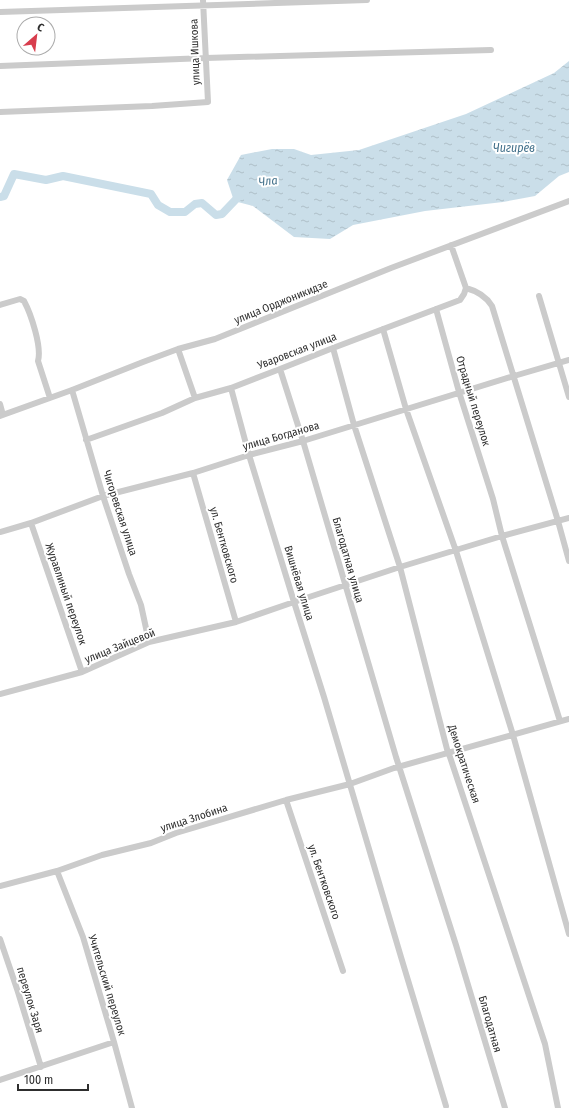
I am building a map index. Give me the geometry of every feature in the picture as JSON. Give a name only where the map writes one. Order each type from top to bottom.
[{"type":"street","points":[[0,12],[204,2],[367,0]]},
{"type":"street","name":"улица Ишкова","points":[[0,112],[152,106],[208,102],[204,2]]},
{"type":"street","points":[[0,66],[206,58],[491,50]]},
{"type":"street","name":"улица Орджоникидзе","points":[[2,416],[178,349],[216,339],[391,268],[569,201]]},
{"type":"street","points":[[451,245],[466,288],[480,293],[488,299],[492,306],[569,561]]},
{"type":"street","name":"Уваровская улица","points":[[86,440],[162,413],[195,398],[231,388],[460,300],[466,288]]},
{"type":"street","points":[[539,296],[569,397]]},
{"type":"street","points":[[0,304],[20,299],[24,301],[29,311],[39,349],[38,360],[50,398]]},
{"type":"street","name":"Отрадный переулок","points":[[436,309],[502,536],[560,721]]},
{"type":"street","points":[[384,329],[406,408],[456,551],[513,735],[569,934]]},
{"type":"street","name":"Демократическая","points":[[333,348],[354,425],[400,567],[448,753],[453,764],[545,1044],[558,1108]]},
{"type":"street","points":[[178,349],[195,398]]},
{"type":"street","name":"улица Богданова","points":[[0,532],[31,523],[103,496],[193,473],[249,455],[303,441],[406,408],[569,360]]},
{"type":"street","name":"Благодатная улица","points":[[280,369],[303,441],[396,757],[397,767]]},
{"type":"street","name":"Вишнёвая улица","points":[[231,388],[249,455],[324,697],[446,1106]]},
{"type":"street","name":"Чигоревская улица","points":[[72,390],[103,496],[141,605],[149,642]]},
{"type":"street","points":[[0,404],[2,416]]},
{"type":"street","name":"ул. Бентковского","points":[[193,473],[236,622]]},
{"type":"street","name":"улица Зайцевой","points":[[0,694],[82,672],[149,642],[236,622],[400,567],[502,536],[569,518]]},
{"type":"street","name":"Журавлиный переулок","points":[[31,523],[82,672]]},
{"type":"street","name":"улица Злобина","points":[[0,886],[57,871],[102,855],[151,843],[176,833],[286,800],[350,784],[397,767],[569,719]]},
{"type":"street","name":"Благодатная","points":[[397,767],[456,945],[504,1108]]},
{"type":"street","name":"ул. Бентковского","points":[[286,800],[343,971]]},
{"type":"street","name":"Учительский переулок","points":[[57,871],[83,937],[132,1108]]},
{"type":"street","name":"переулок Заря","points":[[0,939],[41,1067]]},
{"type":"street","points":[[0,1080],[114,1042]]},
{"type":"water","name":"Чигирёв","points":[[569,61],[569,172],[559,176],[535,196],[503,202],[425,211],[353,225],[330,239],[294,237],[253,206],[234,201],[227,180],[241,155],[272,149],[294,149],[311,155],[359,150],[466,114],[554,73]]},
{"type":"waterway","name":"Чла","points":[[0,197],[4,196],[14,174],[46,180],[63,176],[151,194],[158,205],[170,212],[185,212],[195,204],[202,203],[216,215],[222,214],[242,193]]}]
